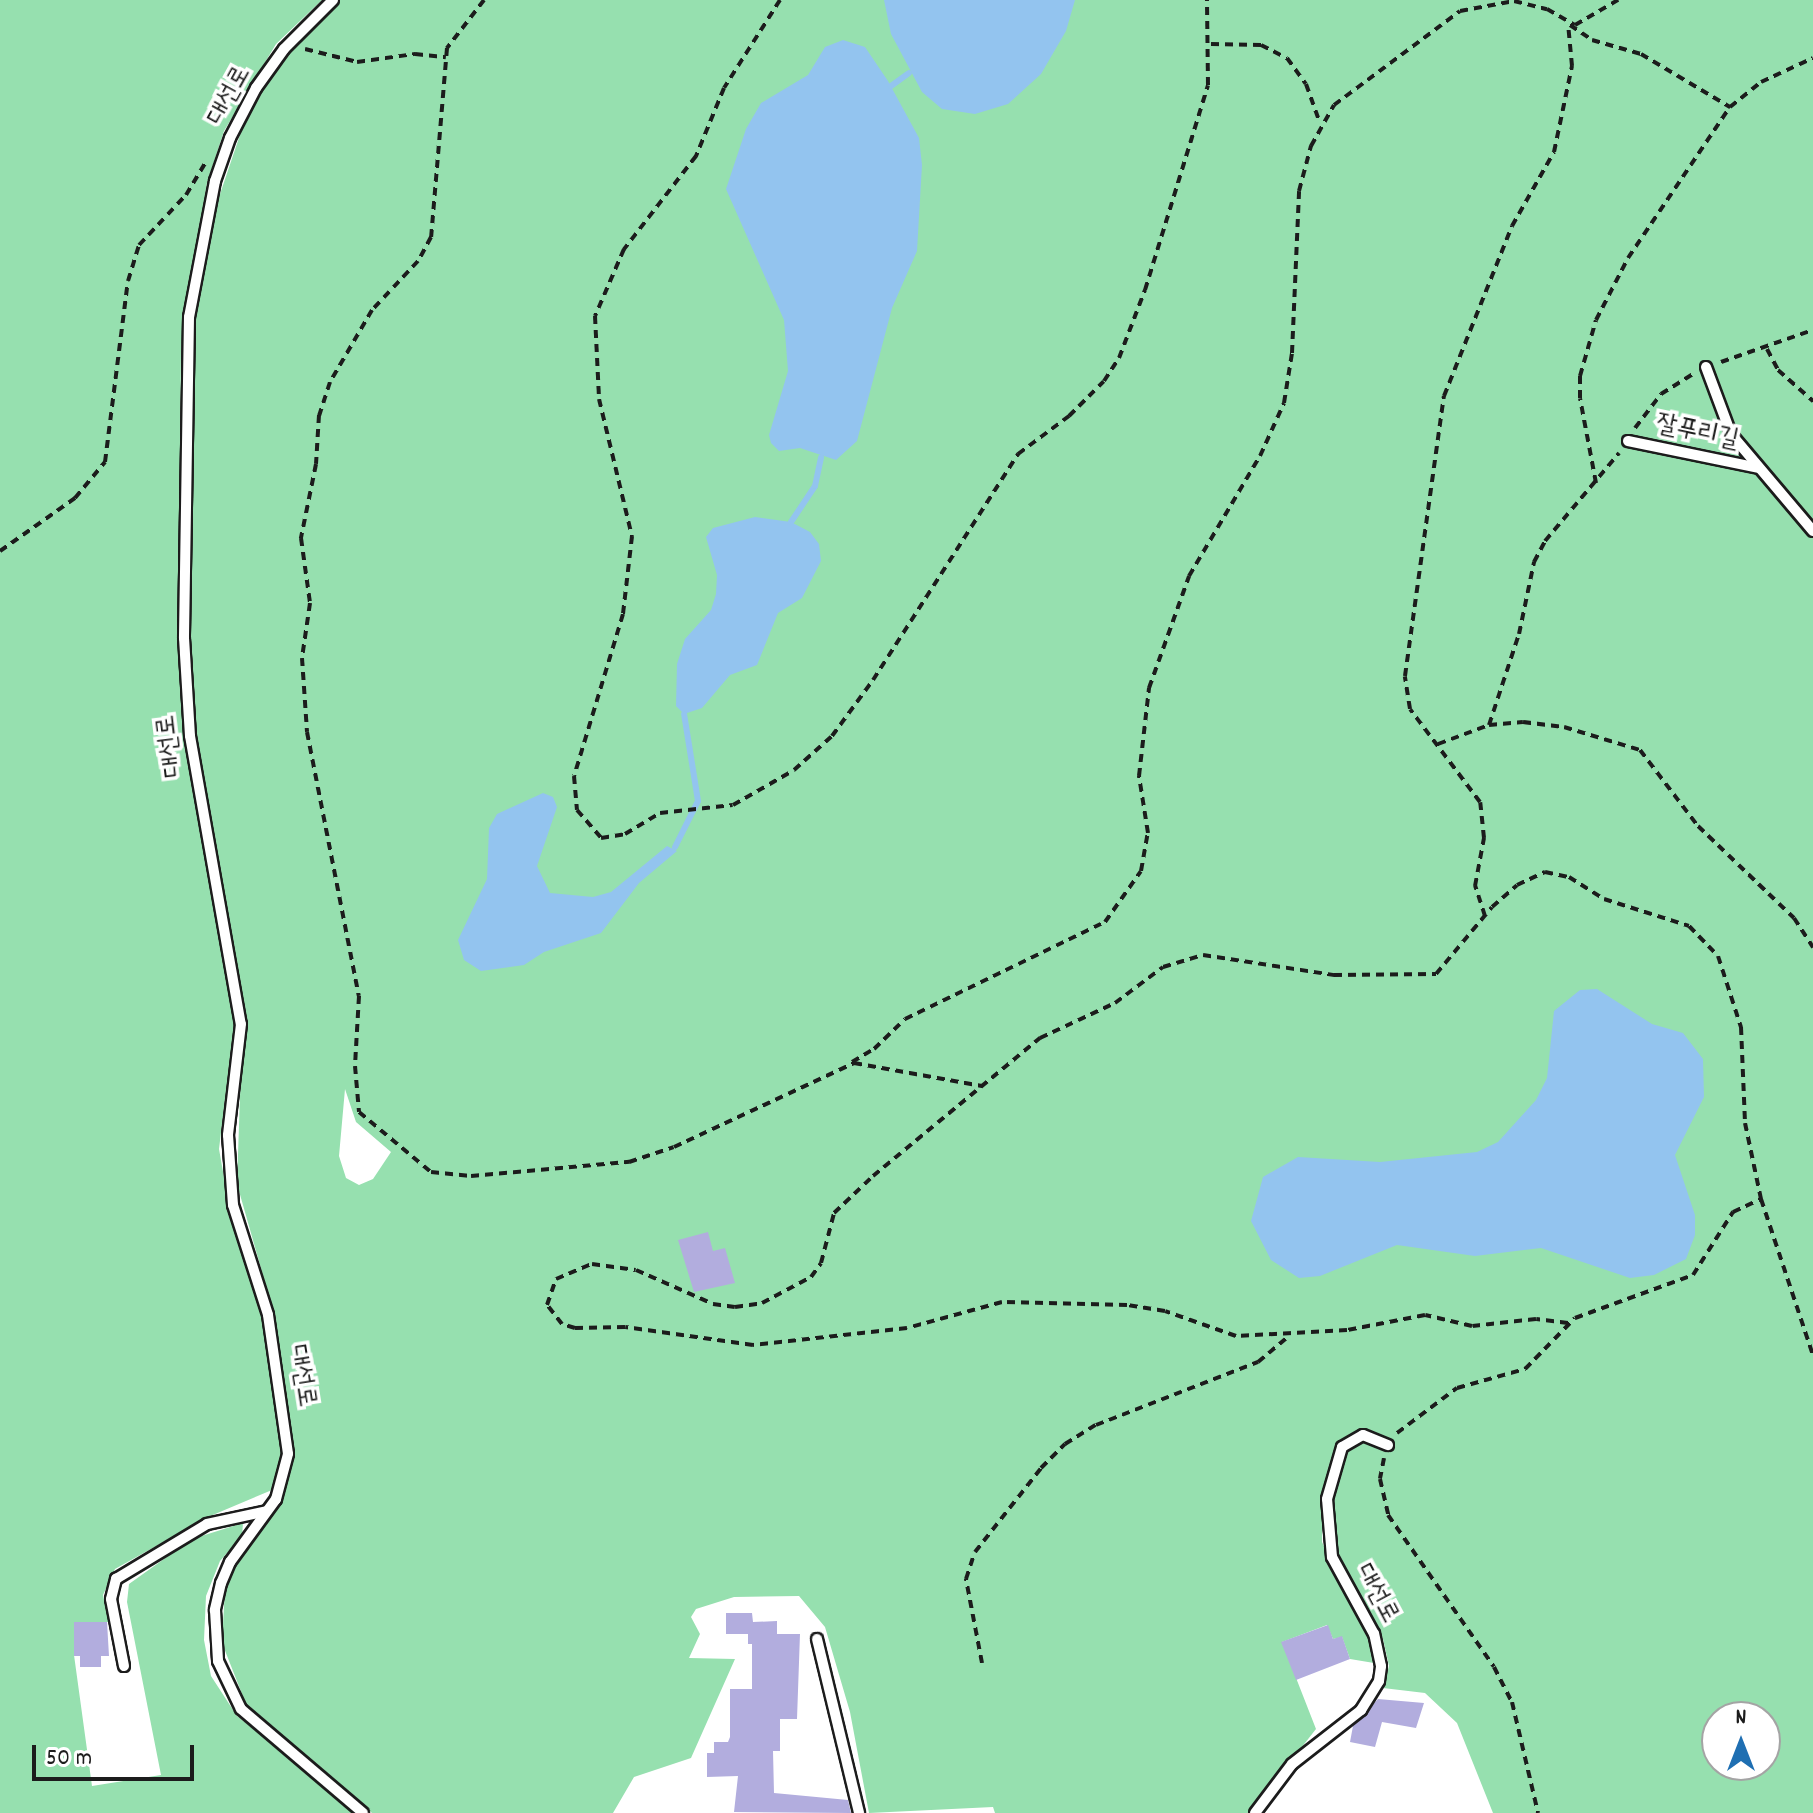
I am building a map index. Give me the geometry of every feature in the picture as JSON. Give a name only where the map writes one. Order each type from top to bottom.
[{"type":"lane","name":"대선로","points":[[333,0],[288,44],[256,88],[224,153],[189,317],[184,638],[190,736],[241,1024],[228,1135],[233,1205],[268,1315],[286,1423],[285,1479],[267,1511],[230,1562],[221,1583],[215,1610],[218,1661],[241,1709],[363,1813]]},
{"type":"lane","name":"잘푸리길","points":[[1706,367],[1720,414],[1758,468],[1813,531]]},
{"type":"lane","name":"잘푸리길","points":[[1628,441],[1758,468]]},
{"type":"lane","name":"대선로","points":[[1255,1813],[1292,1764],[1361,1710],[1379,1681],[1374,1634],[1332,1557],[1327,1499],[1342,1447],[1363,1435],[1388,1445]]},
{"type":"lane","points":[[124,1666],[111,1599],[116,1579],[207,1524],[267,1511]]},
{"type":"lane","points":[[817,1639],[859,1813]]},
{"type":"path","points":[[484,0],[451,40],[446,57],[431,237],[418,261],[372,310],[330,382],[319,415],[316,464],[301,538],[310,603],[302,658],[307,732],[359,996],[359,1112],[416,1163],[444,1176],[593,1169],[674,1147],[874,1049],[905,1019],[1105,922],[1137,879],[1148,843],[1139,776],[1149,688],[1189,576],[1260,456],[1284,403],[1292,353],[1297,200],[1321,124],[1350,89],[1460,11],[1514,1],[1547,9],[1592,40],[1649,58],[1730,107]]},
{"type":"path","points":[[780,0],[724,88],[696,156],[624,249],[595,316],[599,399],[631,514],[632,560],[623,614],[578,754],[574,794],[583,823],[601,838],[625,834],[660,813],[733,805],[775,783],[832,736],[882,667],[1018,454],[1069,416],[1104,381],[1131,328],[1208,85],[1211,44],[1207,0]]},
{"type":"path","points":[[1568,24],[1582,24],[1618,0]]},
{"type":"path","points":[[1485,916],[1475,886],[1484,838],[1480,802],[1410,709],[1405,676],[1436,431],[1465,334],[1512,226],[1554,152],[1572,66],[1568,24]]},
{"type":"path","points":[[288,44],[357,62],[415,54],[446,57]]},
{"type":"path","points":[[1211,44],[1261,45],[1287,58],[1306,84],[1321,124]]},
{"type":"path","points":[[1596,483],[1580,398],[1580,376],[1596,320],[1628,258],[1730,107],[1761,82],[1813,58]]},
{"type":"path","points":[[0,551],[75,498],[105,462],[128,281],[139,245],[186,195],[203,162],[224,153]]},
{"type":"path","points":[[1489,725],[1519,634],[1534,562],[1545,541],[1596,483],[1661,394],[1706,367],[1767,349],[1813,330]]},
{"type":"path","points":[[1767,349],[1778,370],[1813,401]]},
{"type":"path","points":[[1437,744],[1489,725],[1564,727],[1640,750],[1698,826],[1794,918],[1813,947]]},
{"type":"path","points":[[1568,1323],[1536,1319],[1472,1326],[1425,1315],[1290,1335],[1236,1336],[1165,1311],[1068,1302],[1002,1302],[907,1328],[753,1345],[625,1327],[575,1328],[552,1316],[548,1293],[556,1279],[592,1264],[636,1270],[713,1304],[735,1307],[788,1291],[821,1263],[827,1230],[846,1199],[1040,1038],[1115,1003],[1181,958],[1225,956],[1334,975],[1423,977],[1444,969],[1485,916],[1533,874],[1557,873],[1604,899],[1673,918],[1705,940],[1733,993],[1741,1027],[1745,1123],[1761,1199],[1813,1355]]},
{"type":"path","points":[[846,1064],[982,1086]]},
{"type":"path","points":[[1538,1813],[1519,1722],[1504,1685],[1388,1515],[1380,1479],[1388,1445],[1413,1417],[1457,1388],[1525,1369],[1568,1323],[1594,1307],[1693,1275],[1733,1212],[1761,1199]]},
{"type":"path","points":[[982,1663],[966,1579],[975,1552],[1041,1468],[1065,1444],[1096,1425],[1258,1362],[1290,1335]]},
{"type":"green space","points":[[0,0],[322,0],[276,44],[224,131],[207,183],[181,348],[179,671],[194,791],[235,1017],[219,1149],[232,1223],[265,1322],[282,1438],[280,1470],[272,1490],[208,1517],[115,1569],[103,1595],[109,1622],[75,1622],[74,1655],[92,1786],[161,1775],[127,1602],[129,1584],[192,1539],[243,1523],[242,1536],[220,1561],[206,1596],[204,1640],[211,1676],[237,1716],[332,1790],[353,1813],[0,1813]]},
{"type":"green space","points":[[340,0],[1813,0],[1813,1813],[1493,1813],[1457,1723],[1425,1693],[1383,1688],[1389,1666],[1383,1639],[1337,1556],[1334,1499],[1345,1453],[1356,1442],[1379,1446],[1385,1438],[1366,1431],[1336,1447],[1323,1494],[1322,1542],[1369,1639],[1374,1663],[1350,1659],[1342,1637],[1333,1639],[1327,1625],[1282,1642],[1316,1729],[1250,1813],[995,1813],[993,1807],[869,1813],[850,1712],[825,1627],[799,1596],[734,1597],[696,1609],[691,1617],[700,1634],[689,1658],[735,1659],[691,1758],[634,1777],[613,1813],[372,1813],[246,1704],[222,1643],[225,1588],[234,1565],[283,1497],[293,1459],[274,1314],[237,1184],[243,1008],[193,728],[188,645],[194,319],[218,200],[246,117],[286,54]],"holes":[[[345,1089],[356,1122],[391,1152],[373,1179],[359,1185],[346,1178],[339,1156]]]},
{"type":"water","points":[[884,0],[1075,0],[1066,31],[1041,74],[1008,104],[975,114],[942,109],[922,92],[891,34]]},
{"type":"water","points":[[843,40],[865,47],[888,81],[919,138],[922,165],[917,251],[892,308],[857,441],[836,460],[800,448],[779,451],[771,443],[769,435],[788,371],[784,320],[726,189],[746,129],[761,103],[808,75],[825,47]]},
{"type":"water","points":[[755,517],[791,522],[810,532],[819,544],[821,561],[802,598],[778,613],[757,665],[730,675],[702,708],[684,714],[676,706],[677,664],[685,639],[711,610],[716,594],[717,575],[706,537],[713,528]]},
{"type":"water","points":[[543,793],[553,797],[557,807],[537,866],[550,893],[593,897],[611,892],[667,846],[677,851],[639,883],[601,933],[544,952],[524,965],[481,971],[464,960],[458,940],[487,879],[489,828],[497,814]]},
{"type":"water","points":[[1597,989],[1652,1024],[1683,1033],[1703,1059],[1704,1097],[1675,1155],[1695,1215],[1695,1235],[1686,1259],[1654,1275],[1630,1278],[1541,1248],[1475,1256],[1397,1245],[1320,1276],[1299,1278],[1271,1260],[1251,1221],[1263,1177],[1298,1157],[1380,1162],[1477,1152],[1498,1142],[1536,1100],[1547,1078],[1554,1011],[1580,990]]},
{"type":"building","points":[[708,1232],[713,1251],[725,1248],[735,1283],[694,1292],[678,1240]]},
{"type":"building","points":[[726,1613],[752,1613],[753,1622],[777,1621],[777,1634],[800,1634],[797,1719],[780,1719],[780,1751],[773,1751],[774,1793],[848,1800],[851,1813],[734,1812],[738,1776],[707,1777],[707,1753],[714,1753],[714,1742],[728,1742],[730,1737],[730,1689],[752,1689],[752,1644],[748,1644],[748,1634],[726,1634]]},
{"type":"building","points":[[74,1622],[107,1622],[109,1656],[101,1656],[101,1667],[80,1667],[80,1656],[74,1656]]},
{"type":"building","points":[[1328,1625],[1333,1639],[1342,1636],[1350,1659],[1296,1680],[1281,1642]]},
{"type":"building","points":[[1378,1699],[1424,1703],[1416,1728],[1382,1722],[1375,1747],[1350,1742],[1353,1726]]},
{"type":"waterway","points":[[891,86],[909,73]]},
{"type":"waterway","points":[[791,522],[815,486],[821,458]]},
{"type":"waterway","points":[[675,847],[698,801],[684,714]]}]
